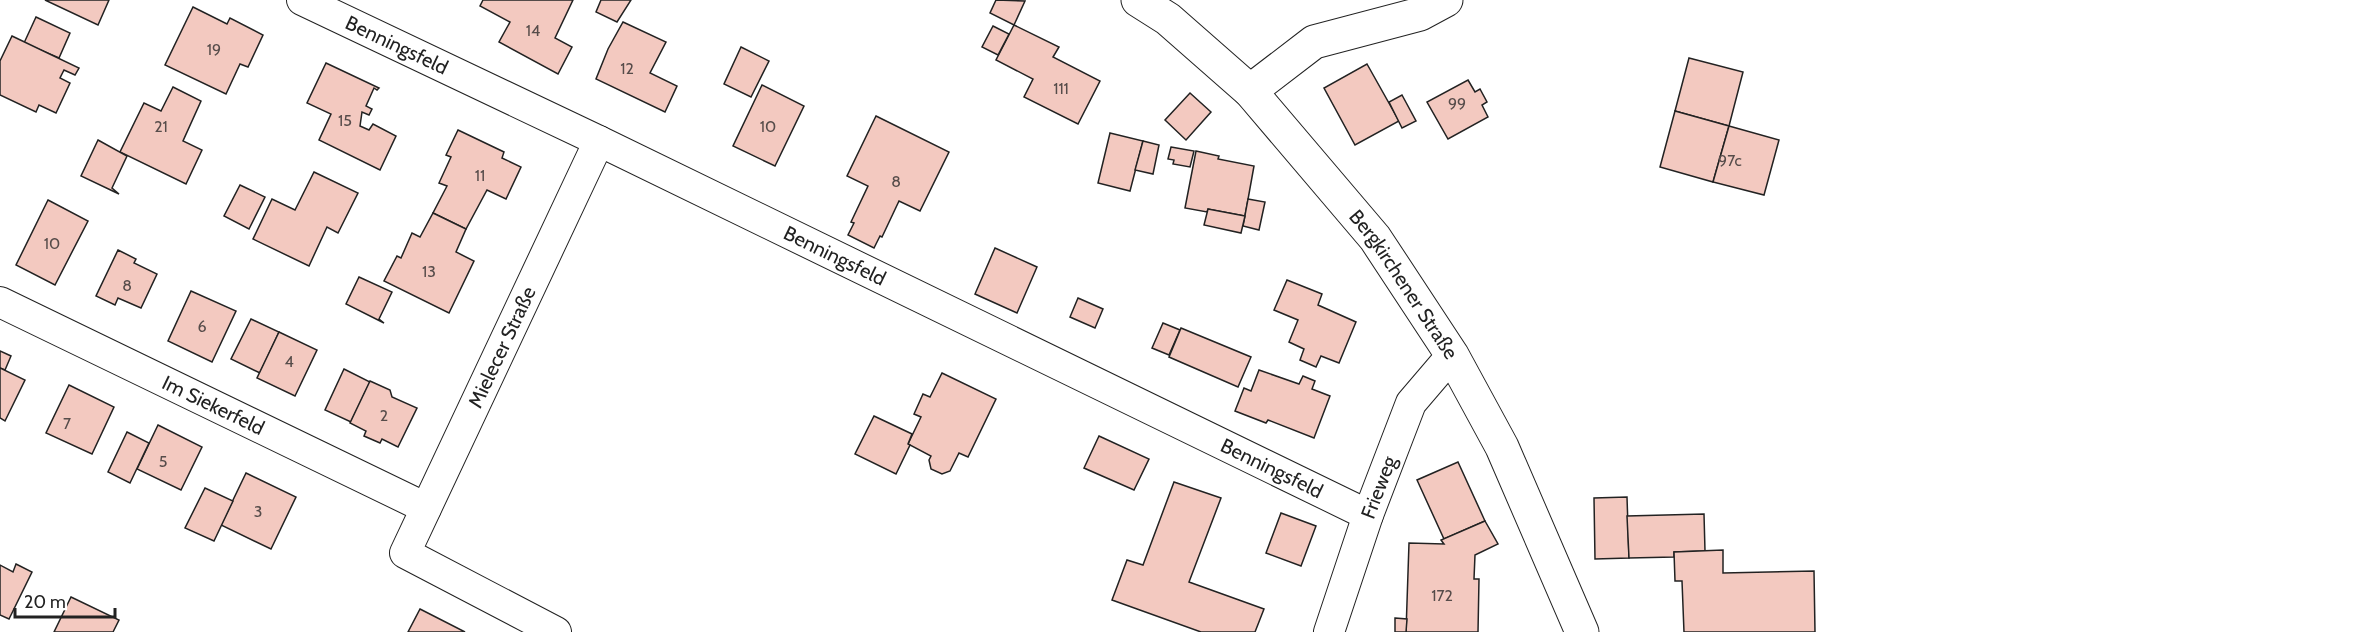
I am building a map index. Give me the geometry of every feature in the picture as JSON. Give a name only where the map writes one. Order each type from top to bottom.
[{"type":"street","name":"Benningsfeld","points":[[302,0],[599,141],[1368,515]]},
{"type":"street","name":"Bergkirchener Straße","points":[[1138,0],[1168,19],[1250,91],[1375,238],[1452,355],[1502,447],[1582,632]]},
{"type":"street","points":[[1250,91],[1314,42],[1420,14],[1446,0]]},
{"type":"street","name":"Mielecer Straße","points":[[556,632],[405,553],[599,141]]},
{"type":"street","name":"Im Siekerfeld","points":[[0,302],[426,508]]},
{"type":"street","name":"Frieweg","points":[[1329,632],[1368,515],[1411,403],[1452,355]]},
{"type":"building","points":[[45,0],[109,0],[98,25]]},
{"type":"building","points":[[483,0],[573,0],[555,38],[572,47],[558,74],[499,42],[510,22],[480,6]]},
{"type":"building","points":[[601,0],[631,0],[617,22],[596,12]]},
{"type":"building","points":[[996,0],[1025,1],[1014,25],[990,13]]},
{"type":"building","points":[[193,7],[227,24],[230,18],[263,35],[248,67],[240,64],[226,94],[165,65]]},
{"type":"building","points":[[36,17],[70,33],[59,58],[24,43]]},
{"type":"building","points":[[623,22],[666,42],[650,73],[677,86],[665,112],[596,79],[608,49]]},
{"type":"building","points":[[1014,25],[1059,47],[1053,57],[1100,81],[1078,124],[1024,97],[1033,79],[996,60]]},
{"type":"building","points":[[993,26],[1009,34],[998,55],[982,47]]},
{"type":"building","points":[[12,36],[79,68],[75,75],[64,70],[60,78],[70,83],[56,113],[39,105],[36,112],[0,95],[0,61]]},
{"type":"building","points":[[741,47],[769,61],[751,97],[724,84]]},
{"type":"building","points":[[1689,58],[1743,72],[1729,126],[1675,111]]},
{"type":"building","points":[[326,63],[379,88],[377,90],[374,88],[366,106],[372,109],[369,115],[362,112],[360,126],[369,130],[373,124],[396,136],[380,170],[319,140],[331,114],[307,103]]},
{"type":"building","points":[[1367,64],[1399,121],[1355,145],[1324,88]]},
{"type":"building","points":[[1468,80],[1475,92],[1480,89],[1487,102],[1482,105],[1488,117],[1448,139],[1427,102]]},
{"type":"building","points":[[762,85],[804,106],[775,166],[733,146]]},
{"type":"building","points":[[173,87],[201,101],[183,141],[202,150],[186,184],[120,152],[144,103],[161,111]]},
{"type":"building","points":[[1190,93],[1211,112],[1186,140],[1165,120]]},
{"type":"building","points":[[1402,95],[1416,121],[1402,128],[1389,102]]},
{"type":"building","points":[[1675,111],[1729,126],[1713,182],[1660,167]]},
{"type":"building","points":[[876,116],[949,152],[920,211],[899,201],[882,237],[880,236],[874,248],[848,235],[854,223],[851,222],[868,186],[847,176]]},
{"type":"building","points":[[1729,126],[1779,140],[1764,195],[1713,182]]},
{"type":"building","points":[[458,130],[504,152],[502,158],[521,167],[506,199],[487,190],[466,229],[433,213],[447,186],[439,183],[451,157],[446,155]]},
{"type":"building","points":[[1110,133],[1143,141],[1130,191],[1098,183]]},
{"type":"building","points":[[98,140],[127,156],[112,188],[119,194],[81,176]]},
{"type":"building","points":[[1143,141],[1159,145],[1153,174],[1135,170]]},
{"type":"building","points":[[1171,147],[1194,151],[1190,167],[1173,164],[1174,160],[1168,159]]},
{"type":"building","points":[[1196,151],[1219,156],[1218,159],[1254,166],[1245,216],[1208,209],[1207,212],[1185,208]]},
{"type":"building","points":[[314,172],[358,193],[338,233],[327,227],[309,266],[253,239],[272,199],[295,210]]},
{"type":"building","points":[[240,185],[265,197],[249,229],[224,216]]},
{"type":"building","points":[[1248,199],[1265,202],[1259,230],[1243,226]]},
{"type":"building","points":[[48,200],[88,221],[55,285],[16,265]]},
{"type":"building","points":[[1208,209],[1245,216],[1241,233],[1204,225]]},
{"type":"building","points":[[433,213],[466,229],[456,252],[474,261],[449,313],[384,281],[397,256],[401,258],[412,233],[420,237]]},
{"type":"building","points":[[995,248],[1037,267],[1017,313],[975,294]]},
{"type":"building","points":[[118,250],[136,259],[134,263],[157,274],[141,308],[118,298],[115,305],[96,296]]},
{"type":"building","points":[[359,277],[392,292],[379,319],[384,323],[346,304]]},
{"type":"building","points":[[1287,280],[1322,294],[1318,305],[1356,322],[1339,363],[1321,356],[1316,367],[1300,360],[1304,349],[1289,342],[1298,320],[1274,310]]},
{"type":"building","points":[[191,291],[236,311],[212,362],[168,341]]},
{"type":"building","points":[[1078,298],[1103,309],[1095,328],[1070,317]]},
{"type":"building","points":[[251,319],[279,332],[260,373],[231,359]]},
{"type":"building","points":[[1163,323],[1180,330],[1169,355],[1152,348]]},
{"type":"building","points":[[1181,328],[1251,357],[1238,387],[1169,357]]},
{"type":"building","points":[[279,332],[317,350],[295,396],[257,378]]},
{"type":"building","points":[[0,351],[11,356],[5,370],[0,368]]},
{"type":"building","points":[[0,368],[25,380],[5,421],[0,418]]},
{"type":"building","points":[[344,369],[370,382],[351,422],[325,410]]},
{"type":"building","points":[[1259,370],[1299,384],[1303,376],[1315,381],[1312,389],[1330,396],[1314,438],[1268,420],[1266,423],[1235,411],[1244,388],[1251,391]]},
{"type":"building","points":[[942,373],[996,399],[968,457],[959,453],[950,471],[942,474],[931,469],[929,460],[931,456],[908,444],[921,417],[914,414],[923,394],[930,397]]},
{"type":"building","points":[[370,381],[390,390],[392,397],[417,408],[398,447],[382,439],[380,443],[364,436],[366,431],[350,423]]},
{"type":"building","points":[[69,385],[114,407],[92,454],[46,433]]},
{"type":"building","points":[[874,416],[912,434],[908,444],[910,445],[896,474],[855,454]]},
{"type":"building","points":[[158,425],[202,447],[181,490],[137,469]]},
{"type":"building","points":[[127,432],[149,443],[130,483],[108,472]]},
{"type":"building","points":[[1099,436],[1149,459],[1134,490],[1084,468]]},
{"type":"building","points":[[1458,462],[1485,521],[1444,539],[1417,480]]},
{"type":"building","points":[[246,473],[296,497],[271,549],[221,525]]},
{"type":"building","points":[[1174,482],[1221,498],[1189,582],[1264,609],[1255,632],[1201,632],[1112,600],[1127,560],[1143,565]]},
{"type":"building","points":[[205,488],[233,501],[214,541],[185,528]]},
{"type":"building","points":[[1627,497],[1629,558],[1595,559],[1594,498]]},
{"type":"building","points":[[1281,513],[1316,526],[1301,566],[1266,553]]},
{"type":"building","points":[[1704,514],[1705,551],[1674,552],[1674,557],[1629,558],[1627,516]]},
{"type":"building","points":[[1485,521],[1498,544],[1475,555],[1474,579],[1479,579],[1478,632],[1406,632],[1409,543],[1444,544],[1441,540]]},
{"type":"building","points":[[1723,550],[1723,573],[1814,571],[1815,632],[1684,632],[1682,581],[1675,581],[1674,552]]},
{"type":"building","points":[[16,564],[32,572],[9,619],[0,615],[0,565],[13,572]]},
{"type":"building","points":[[71,597],[119,620],[113,632],[54,632]]},
{"type":"building","points":[[420,609],[465,632],[408,632]]},
{"type":"building","points":[[1395,618],[1407,619],[1406,632],[1395,632]]}]
